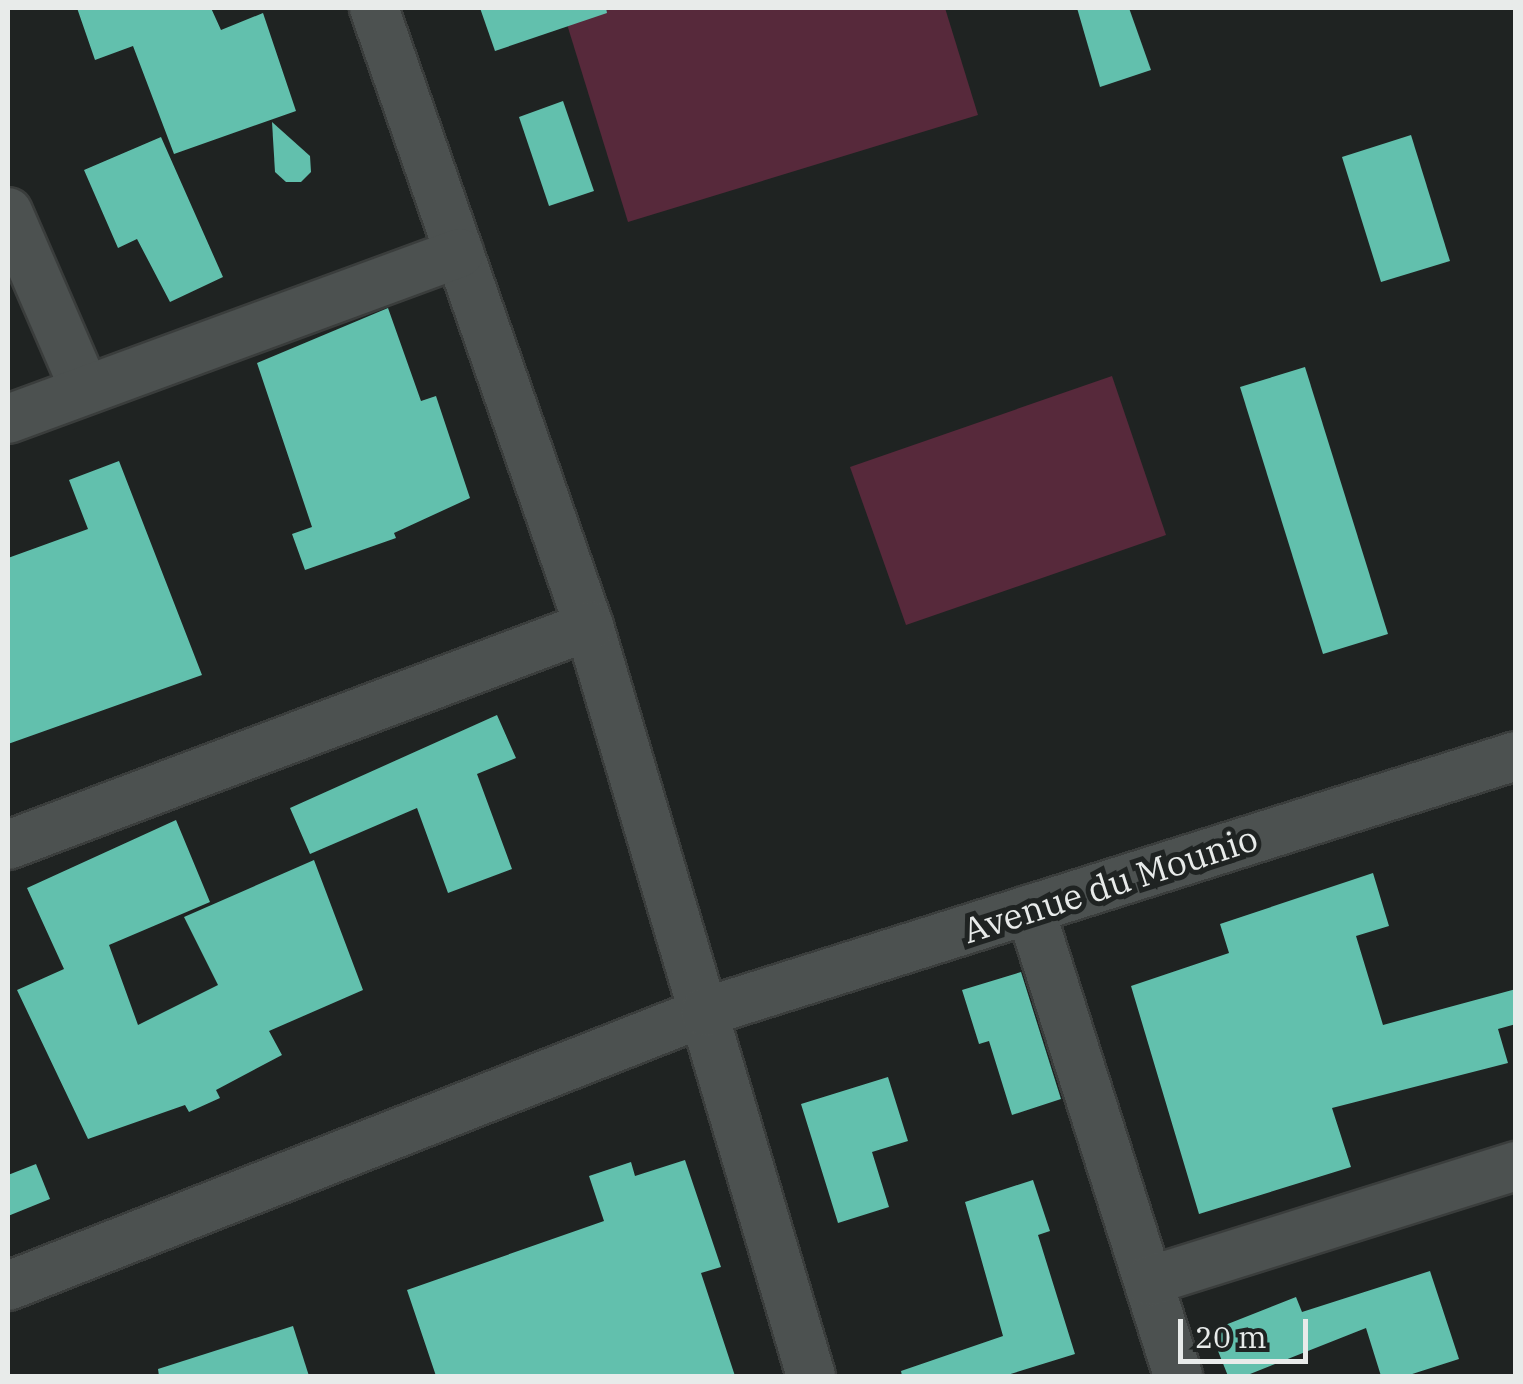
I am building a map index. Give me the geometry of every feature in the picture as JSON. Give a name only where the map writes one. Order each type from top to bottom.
[{"type":"street","points":[[374,8],[589,626],[811,1376]]},
{"type":"street","points":[[8,212],[85,390]]},
{"type":"street","points":[[8,419],[459,253]]},
{"type":"street","points":[[8,845],[589,626]]},
{"type":"street","name":"Avenue du Mounio","points":[[8,1286],[705,1012],[1516,756]]},
{"type":"street","points":[[1030,909],[1178,1376]]},
{"type":"street","points":[[1149,1281],[1516,1166]]},
{"type":"shaded area","points":[[562,8],[945,8],[978,115],[628,222]]},
{"type":"shaded area","points":[[1112,376],[1166,535],[906,625],[850,467]]},
{"type":"building","points":[[77,8],[211,8],[221,30],[263,13],[296,111],[174,154],[133,46],[95,60]]},
{"type":"building","points":[[480,8],[606,8],[607,13],[495,51]]},
{"type":"building","points":[[1077,8],[1129,8],[1151,70],[1100,87]]},
{"type":"building","points":[[563,101],[594,191],[549,206],[519,117]]},
{"type":"building","points":[[272,122],[310,156],[311,172],[301,182],[286,182],[275,172]]},
{"type":"building","points":[[1411,135],[1450,261],[1381,282],[1342,157]]},
{"type":"building","points":[[161,137],[223,277],[170,302],[137,239],[118,248],[84,170]]},
{"type":"building","points":[[388,308],[421,401],[436,396],[470,498],[394,533],[396,538],[305,570],[292,534],[312,527],[257,363]]},
{"type":"building","points":[[1305,367],[1388,634],[1323,654],[1240,387]]},
{"type":"building","points":[[119,461],[202,675],[8,744],[8,558],[88,529],[69,480]]},
{"type":"building","points":[[497,715],[516,758],[477,774],[512,869],[448,893],[417,808],[310,854],[290,808]]},
{"type":"building","points":[[176,820],[210,902],[109,945],[138,1025],[218,985],[184,917],[314,860],[363,990],[269,1031],[282,1055],[216,1090],[220,1098],[189,1112],[185,1105],[88,1139],[17,990],[64,969],[27,888]]},
{"type":"building","points":[[1373,873],[1389,926],[1356,936],[1383,1025],[1516,989],[1516,1024],[1498,1029],[1508,1063],[1332,1108],[1351,1167],[1199,1214],[1131,986],[1229,953],[1220,924]]},
{"type":"building","points":[[1021,972],[1061,1099],[1012,1115],[989,1041],[979,1044],[962,990]]},
{"type":"building","points":[[888,1077],[908,1141],[872,1152],[889,1207],[838,1223],[801,1104]]},
{"type":"building","points":[[685,1160],[721,1267],[701,1273],[735,1376],[436,1376],[407,1290],[604,1221],[589,1176],[631,1162],[635,1176]]},
{"type":"building","points":[[36,1164],[50,1199],[8,1216],[8,1175]]},
{"type":"building","points":[[1033,1180],[1050,1231],[1038,1235],[1075,1354],[1004,1376],[902,1376],[901,1371],[1003,1336],[965,1202]]},
{"type":"building","points":[[1430,1271],[1459,1359],[1406,1376],[1381,1376],[1366,1328],[1245,1376],[1228,1376],[1210,1331],[1296,1297],[1302,1312]]},
{"type":"building","points":[[293,1326],[309,1376],[159,1376],[158,1369]]}]
